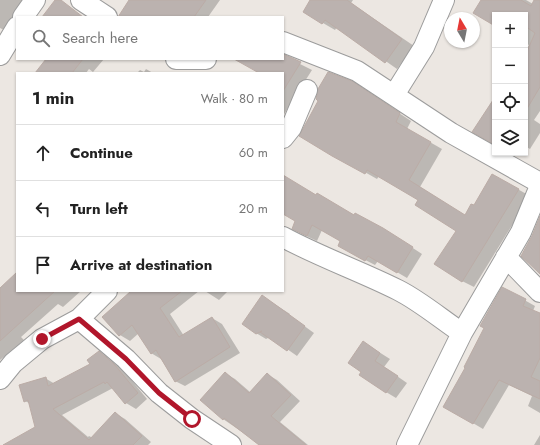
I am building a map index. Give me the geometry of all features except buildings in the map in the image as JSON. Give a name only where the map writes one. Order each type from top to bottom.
[{"type":"street","points":[[24,16],[35,0]]},
{"type":"street","points":[[81,0],[105,16]]},
{"type":"street","points":[[394,95],[424,47],[444,0]]},
{"type":"street","points":[[0,55],[16,29]]},
{"type":"street","points":[[284,42],[357,71],[451,133],[540,184],[521,232],[462,333],[407,445]]},
{"type":"street","points":[[284,137],[291,128],[307,90]]},
{"type":"street","points":[[284,238],[315,254],[344,265],[400,291],[462,333]]},
{"type":"street","points":[[506,257],[540,292]]},
{"type":"street","points":[[0,379],[13,363],[42,339],[79,319],[106,292]]},
{"type":"street","points":[[79,319],[126,359],[159,393],[192,419],[231,445]]},
{"type":"route","points":[[42,339],[79,319],[126,359],[159,393],[192,419]]}]
